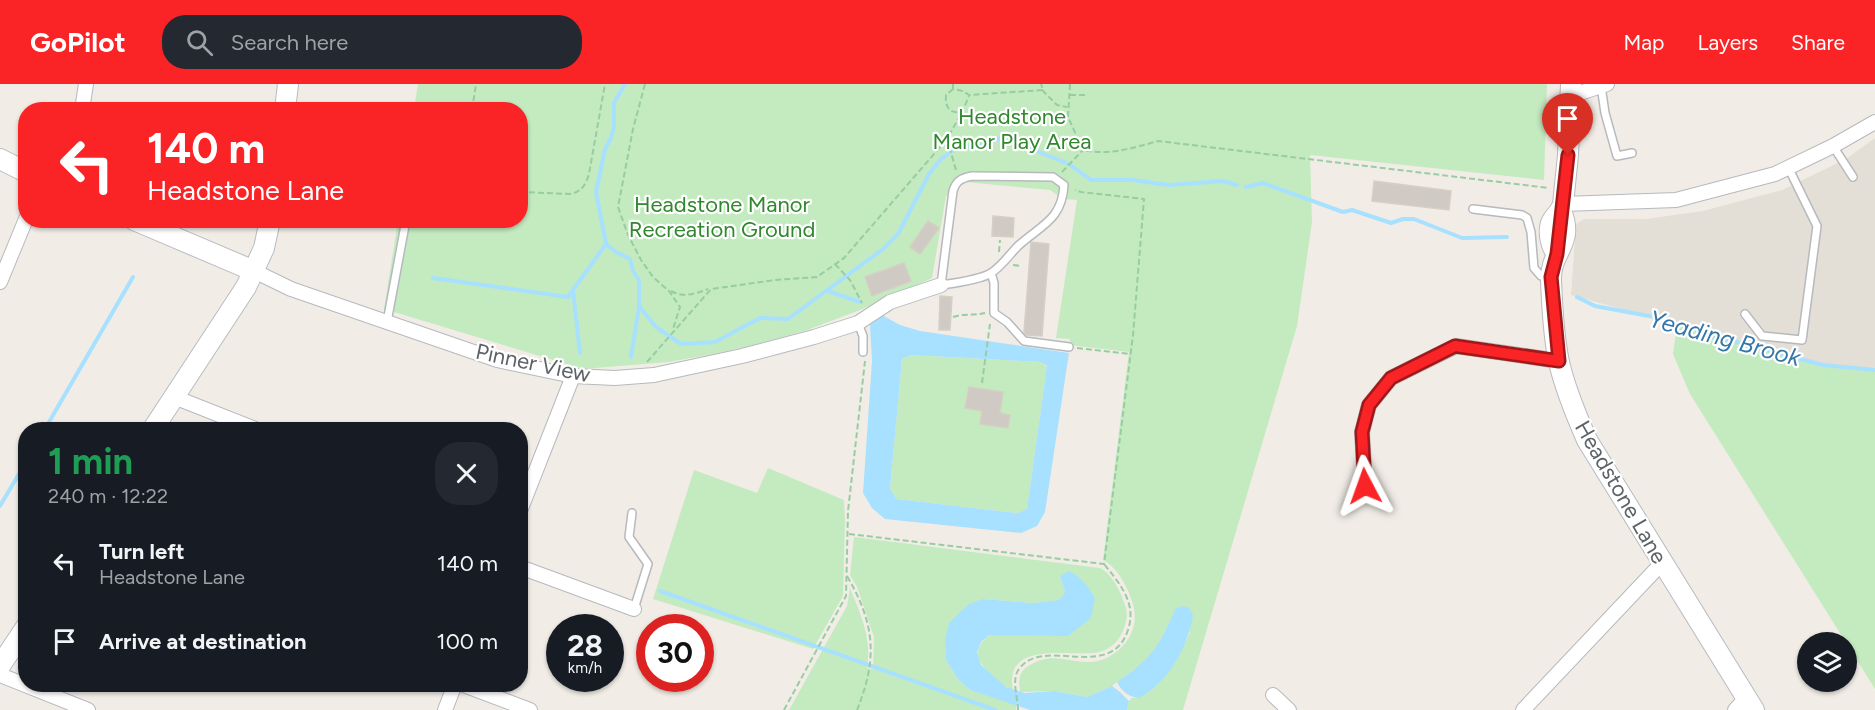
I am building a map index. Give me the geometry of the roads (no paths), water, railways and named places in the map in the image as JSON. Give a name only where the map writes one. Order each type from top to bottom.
[{"type":"street","points":[[83,102],[86,84]]},
{"type":"street","points":[[286,102],[288,84]]},
{"type":"street","points":[[1571,90],[1604,85]]},
{"type":"street","name":"Headstone Lane","points":[[1571,90],[1563,201],[1551,222],[1550,240],[1557,254],[1551,277],[1559,361],[1569,398],[1587,440],[1745,706]]},
{"type":"street","points":[[1563,201],[1677,201],[1775,174],[1833,146],[1875,122]]},
{"type":"street","points":[[0,159],[18,168]]},
{"type":"street","points":[[0,282],[22,228]]},
{"type":"street","name":"Pinner View","points":[[153,228],[291,289],[497,360],[573,376],[615,378],[654,375],[742,357],[862,320],[890,302],[941,285]]},
{"type":"street","points":[[158,422],[246,287],[264,248],[268,228]]},
{"type":"street","points":[[1365,486],[1362,432],[1369,405],[1391,378],[1455,346],[1559,361]]},
{"type":"street","points":[[528,491],[573,376]]},
{"type":"street","points":[[174,397],[237,422]]},
{"type":"street","points":[[1523,710],[1662,563]]},
{"type":"street","points":[[528,570],[634,609]]},
{"type":"street","points":[[0,666],[18,639]]},
{"type":"street","points":[[0,675],[18,682]]},
{"type":"street","points":[[43,692],[88,710]]},
{"type":"street","points":[[445,710],[452,692]]},
{"type":"street","points":[[483,692],[531,710]]},
{"type":"street","points":[[1273,695],[1289,710]]},
{"type":"lane","points":[[1604,85],[1605,113],[1617,156],[1632,153]]},
{"type":"lane","points":[[1833,146],[1853,177]]},
{"type":"lane","points":[[1745,314],[1762,336],[1802,340],[1817,226],[1788,167]]},
{"type":"lane","points":[[972,176],[1053,177],[1064,185],[1063,199],[1056,212],[1041,230],[1024,240],[991,273],[941,285],[955,183],[972,176]]},
{"type":"lane","points":[[1473,209],[1521,215],[1527,218],[1531,232],[1534,268],[1541,276],[1551,277]]},
{"type":"lane","points":[[387,322],[405,228]]},
{"type":"lane","points":[[991,273],[994,283],[994,313],[1007,322],[1024,341],[1069,347]]},
{"type":"lane","points":[[862,320],[863,352]]},
{"type":"lane","points":[[632,513],[629,537],[648,564],[634,609]]},
{"type":"water","points":[[882,315],[900,325],[920,331],[1069,353],[1045,512],[1037,526],[1021,533],[885,519],[872,508],[863,493],[872,361],[870,326],[872,320]],"holes":[[[911,355],[1041,362],[1047,366],[1027,509],[1017,513],[896,499],[890,488],[902,359]]]},
{"type":"water","points":[[1069,571],[1084,582],[1095,598],[1091,618],[1068,636],[989,635],[981,642],[977,652],[981,665],[1006,687],[1025,693],[1054,691],[1087,697],[1112,686],[1129,701],[1127,710],[1030,710],[970,690],[957,678],[946,660],[945,641],[949,623],[969,604],[983,599],[1033,603],[1059,600],[1065,592],[1060,576]]},
{"type":"water","points":[[1183,606],[1189,608],[1193,615],[1187,639],[1176,662],[1160,682],[1140,698],[1126,693],[1117,682],[1140,665],[1154,650],[1176,608]]},
{"type":"waterway","name":"Yeading Brook","points":[[625,84],[614,103],[614,126],[605,149],[596,192],[606,244],[630,259],[633,271],[639,280],[639,306],[656,327],[681,344],[715,342],[760,318],[788,319],[883,249],[898,234],[929,174],[940,160],[958,146],[975,147],[1012,134],[1026,147],[1069,164],[1091,180],[1132,180],[1169,185],[1223,181],[1237,185]]},
{"type":"waterway","name":"Yeading Brook","points":[[1246,187],[1263,183],[1343,212],[1352,210],[1391,223],[1403,219],[1414,219],[1462,238],[1507,237]]},
{"type":"waterway","points":[[433,278],[568,297],[606,244]]},
{"type":"waterway","points":[[49,422],[133,277]]},
{"type":"waterway","points":[[573,291],[580,353]]},
{"type":"waterway","name":"Yeading Brook","points":[[828,291],[860,302]]},
{"type":"waterway","name":"Yeading Brook","points":[[1577,297],[1595,306],[1660,318],[1707,334],[1823,365],[1875,370]]},
{"type":"waterway","points":[[631,357],[639,307]]},
{"type":"waterway","points":[[0,506],[18,476]]},
{"type":"waterway","points":[[660,591],[995,710]]},
{"type":"park label","name":"Headstone Manor Play Area","points":[[1012,128]]},
{"type":"park label","name":"Headstone Manor Recreation Ground","points":[[722,216]]}]
